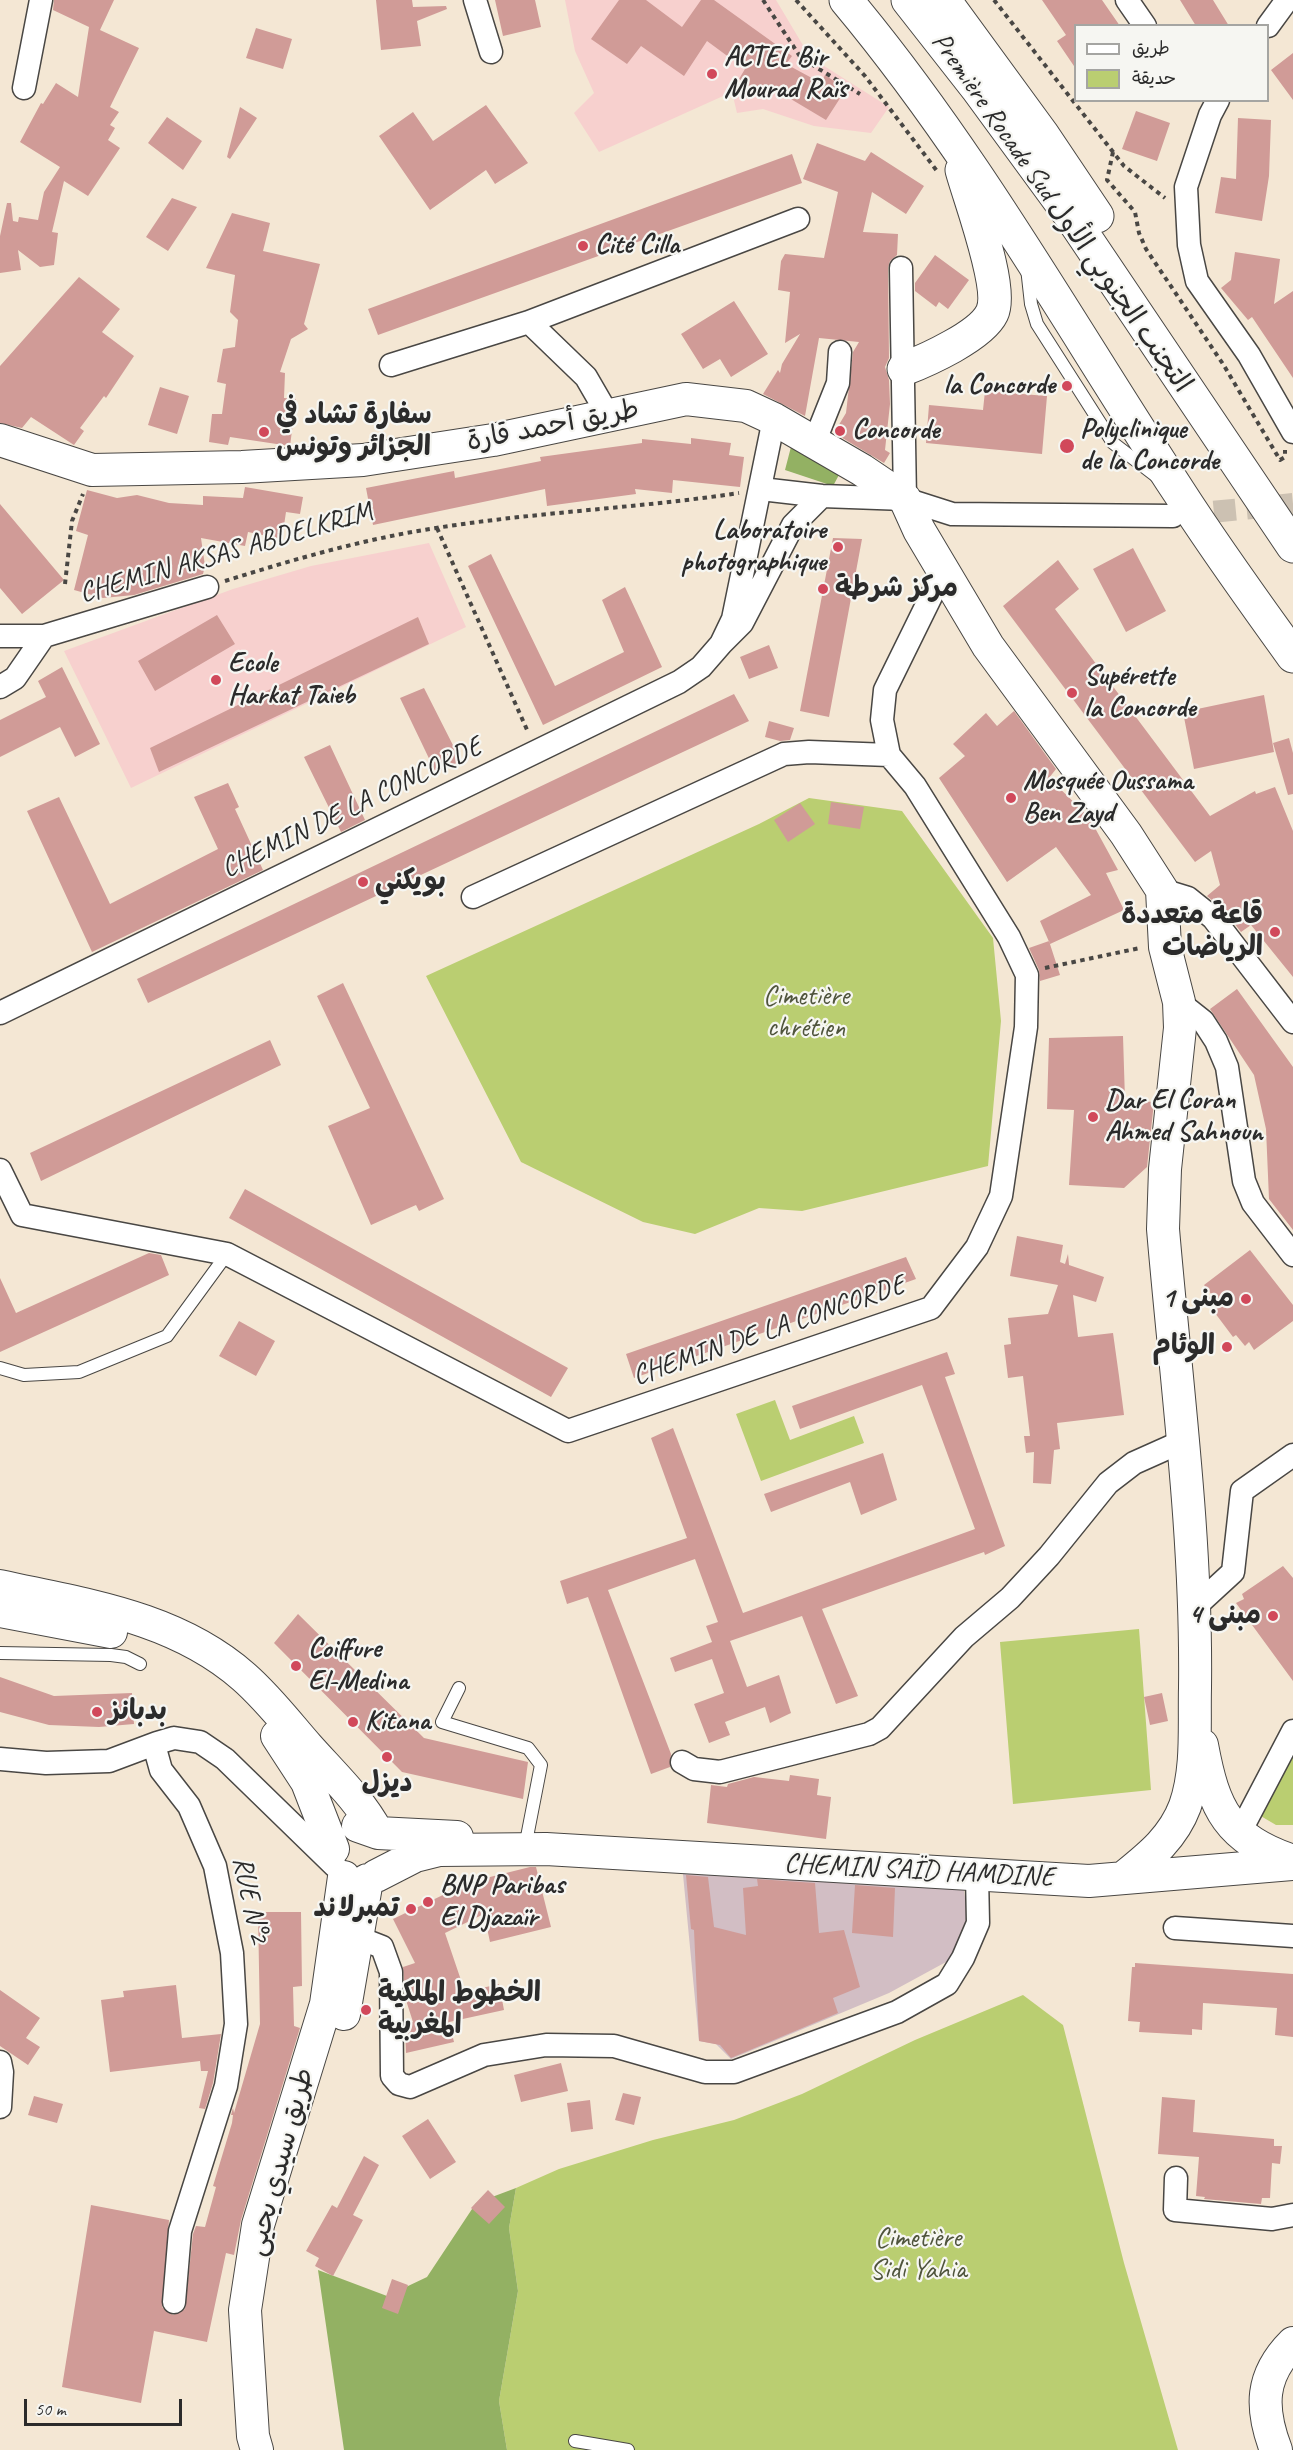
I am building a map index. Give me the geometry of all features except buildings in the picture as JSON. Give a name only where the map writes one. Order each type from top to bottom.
[{"type":"highway","points":[[832,0],[898,62]]},
{"type":"highway","name":"Première Rocade Sud التجنب الجنوبي الأول","points":[[846,0],[898,62],[952,137],[1026,249],[1176,504],[1293,656]]},
{"type":"highway","name":"Première Rocade Sud التجنب الجنوبي الأول","points":[[908,0],[977,88],[1070,215],[1293,546]]},
{"type":"highway","points":[[944,0],[1042,134],[1119,248],[1180,346],[1253,488]]},
{"type":"highway","points":[[904,369],[940,355],[977,328],[991,315],[996,300],[990,265],[952,137]]},
{"type":"main road","name":"طريق أحمد قارة","points":[[0,440],[92,470],[242,467],[363,460],[492,440],[686,399],[746,406],[774,419],[905,499]]},
{"type":"main road","points":[[905,499],[919,530],[988,646],[1126,834],[1162,890],[1165,946],[1179,1002],[1180,1028],[1165,1169],[1163,1229],[1196,1605],[1193,1766],[1185,1805],[1174,1830],[1165,1842],[1124,1877]]},
{"type":"main road","points":[[0,1586],[121,1613],[162,1626],[218,1657],[267,1698],[360,1805],[386,1845],[387,1855],[383,1869],[351,1869]]},
{"type":"main road","points":[[0,1611],[120,1633],[164,1648],[198,1665],[232,1689],[285,1746],[307,1782],[351,1869]]},
{"type":"main road","points":[[1195,1709],[1208,1780],[1219,1806],[1239,1834],[1256,1846],[1293,1862]]},
{"type":"main road","points":[[1185,1805],[1187,1834],[1206,1871]]},
{"type":"main road","points":[[1206,1871],[1220,1833],[1219,1806]]},
{"type":"main road","points":[[351,1869],[337,1838],[352,1827],[370,1828],[377,1832],[536,1845]]},
{"type":"main road","points":[[351,1869],[439,1850],[536,1845]]},
{"type":"main road","name":"CHEMIN SAÏD HAMDINE","points":[[536,1845],[1089,1881],[1293,1862]]},
{"type":"main road","points":[[359,1938],[382,1892],[404,1871],[439,1850]]},
{"type":"main road","name":"طريق سيدي يحيى","points":[[276,2450],[263,2380],[264,2329],[272,2256],[287,2195],[348,2000],[359,1938],[351,1869]]},
{"type":"main road","name":"طريق سيدي يحيى","points":[[257,2450],[253,2436],[245,2310],[258,2225],[326,2004],[351,1869]]},
{"type":"main road","points":[[1276,2450],[1268,2422],[1266,2386],[1273,2366],[1293,2343]]},
{"type":"street","points":[[24,88],[41,0]]},
{"type":"street","points":[[475,0],[491,52]]},
{"type":"street","points":[[1127,0],[1144,24]]},
{"type":"street","points":[[1269,25],[1287,0]]},
{"type":"street","points":[[1209,105],[1186,187],[1189,244],[1197,281],[1249,355],[1290,438]]},
{"type":"street","points":[[391,365],[530,322],[798,219]]},
{"type":"street","points":[[902,268],[905,499]]},
{"type":"street","points":[[530,322],[586,377],[608,415]]},
{"type":"street","points":[[814,443],[838,383],[840,352]]},
{"type":"street","points":[[721,644],[733,619],[774,419]]},
{"type":"street","points":[[761,489],[822,496],[905,499],[952,514],[1176,504]]},
{"type":"street","points":[[721,644],[742,623],[793,525],[822,496]]},
{"type":"street","name":"CHEMIN DE LA CONCORDE","points":[[0,1170],[22,1215],[227,1254],[568,1431],[931,1308],[977,1247],[1001,1196],[1026,1027],[1027,975],[1009,937],[915,786],[889,755],[882,720],[885,690],[943,572]]},
{"type":"street","name":"CHEMIN AKSAS ABDELKRIM","points":[[0,636],[44,636],[207,587]]},
{"type":"street","points":[[0,687],[15,678],[44,636]]},
{"type":"street","name":"CHEMIN DE LA CONCORDE","points":[[0,1012],[679,682],[701,667],[721,644]]},
{"type":"street","points":[[473,897],[784,754],[809,752],[889,755]]},
{"type":"street","points":[[1162,890],[1188,898],[1213,918],[1293,1022]]},
{"type":"street","points":[[1179,1002],[1203,1021],[1216,1041],[1227,1067],[1244,1181],[1253,1203],[1293,1255]]},
{"type":"street","points":[[682,1762],[694,1769],[720,1772],[869,1734],[880,1728],[964,1637],[1010,1598],[1049,1556],[1108,1484],[1134,1462],[1181,1442]]},
{"type":"street","points":[[1196,1605],[1233,1572],[1242,1491],[1293,1455]]},
{"type":"street","points":[[1239,1834],[1293,1731]]},
{"type":"street","points":[[0,1759],[46,1763],[109,1761],[174,1738],[200,1742],[225,1759],[351,1869]]},
{"type":"street","name":"RUE N°2","points":[[158,1743],[156,1752],[161,1770],[189,1806],[215,1866],[232,1953],[236,2024],[226,2086],[180,2231],[174,2302]]},
{"type":"street","points":[[359,1938],[382,1947],[391,1972],[392,2076],[399,2084],[410,2087],[484,2055],[546,2045],[614,2046],[705,2072],[734,2072],[897,2012],[947,1984],[963,1958],[978,1923],[977,1875]]},
{"type":"street","points":[[1174,1928],[1293,1936]]},
{"type":"street","points":[[0,2062],[2,2072],[0,2107]]},
{"type":"street","points":[[1176,2178],[1175,2210],[1272,2219],[1293,2216]]},
{"type":"lane","points":[[0,1368],[24,1375],[80,1372],[167,1336],[227,1254]]},
{"type":"lane","points":[[0,1653],[111,1655],[126,1657],[140,1664]]},
{"type":"lane","points":[[459,1689],[442,1722],[528,1748],[541,1765],[536,1845]]},
{"type":"lane","points":[[575,2441],[628,2450]]},
{"type":"path","points":[[763,0],[801,58],[860,94]]},
{"type":"path","points":[[796,0],[865,76],[943,179]]},
{"type":"path","points":[[994,0],[1124,166],[1188,215]]},
{"type":"path","points":[[1269,442],[1280,460],[1285,458],[1285,445],[1290,438]]},
{"type":"path","points":[[65,584],[72,521],[92,470]]},
{"type":"path","name":"CHEMIN AKSAS ABDELKRIM","points":[[207,587],[320,551],[437,528],[684,501],[761,489]]},
{"type":"path","points":[[437,528],[537,752]]},
{"type":"path","points":[[1027,975],[1135,949],[1165,946]]},
{"type":"shaded area","name":"ACTEL Bir Mourad Raïs","points":[[565,0],[776,0],[810,57],[889,107],[871,133],[814,126],[763,109],[737,113],[732,92],[599,152],[574,113],[594,93],[575,51]]},
{"type":"shaded area","name":"Ecole Harkat Taieb","points":[[429,543],[466,627],[131,788],[64,651],[233,589],[311,566]]},
{"type":"shaded area","points":[[682,1864],[963,1884],[969,1926],[960,1947],[946,1962],[889,1993],[731,2059],[716,2044],[699,2041]]},
{"type":"green space","points":[[792,443],[840,473],[833,486],[785,470]]},
{"type":"green space","name":"Cimetière chrétien","points":[[809,798],[902,811],[993,938],[1001,1021],[988,1166],[802,1211],[759,1208],[695,1234],[643,1222],[521,1162],[426,976],[759,824]]},
{"type":"green space","points":[[775,1400],[790,1440],[854,1416],[864,1443],[761,1481],[736,1414]]},
{"type":"green space","points":[[1139,1629],[1151,1790],[1013,1804],[1000,1642]]},
{"type":"green space","points":[[1293,1748],[1293,1825],[1276,1825],[1259,1815]]},
{"type":"green space","name":"Cimetière Sidi Yahia","points":[[1023,1995],[1063,2025],[1124,2263],[1178,2450],[507,2450],[499,2401],[518,2291],[509,2228],[516,2188],[559,2169],[653,2140],[734,2120],[802,2094],[915,2040]]},
{"type":"green space","points":[[516,2188],[509,2228],[518,2291],[499,2401],[507,2450],[344,2450],[318,2270],[387,2296],[427,2277],[476,2203]]},
{"type":"tunnel","points":[[1181,515],[1293,504]]},
{"type":"place","name":"ACTEL Bir Mourad Raïs","points":[[712,74]]},
{"type":"place","name":"Cité Cilla","points":[[583,246]]},
{"type":"place","name":"la Concorde","points":[[1067,386]]},
{"type":"place","name":"Concorde","points":[[840,431]]},
{"type":"place","name":"سفارة تشاد في الجزائر وتونس","points":[[264,432]]},
{"type":"place","name":"Polyclinique de la Concorde","points":[[1067,446]]},
{"type":"place","name":"Laboratoire photographique","points":[[838,547]]},
{"type":"place","name":"مركز شرطة","points":[[823,589]]},
{"type":"place","name":"Ecole Harkat Taieb","points":[[216,680]]},
{"type":"place","name":"Supérette la Concorde","points":[[1072,693]]},
{"type":"place","name":"Mosquée Oussama Ben Zayd","points":[[1011,798]]},
{"type":"place","name":"بويكني","points":[[363,882]]},
{"type":"place","name":"قاعة متعددة الرياضات","points":[[1275,932]]},
{"type":"place","name":"Dar El Coran Ahmed Sahnoun","points":[[1093,1117]]},
{"type":"place","name":"مبنى 1","points":[[1246,1299]]},
{"type":"place","name":"الوئام","points":[[1227,1347]]},
{"type":"place","name":"مبنى 4","points":[[1273,1616]]},
{"type":"place","name":"Coiffure El-Medina","points":[[296,1666]]},
{"type":"place","name":"بدبانز","points":[[97,1712]]},
{"type":"place","name":"Kitana","points":[[353,1722]]},
{"type":"place","name":"ديزل","points":[[387,1757]]},
{"type":"place","name":"BNP Paribas El Djazaïr","points":[[428,1902]]},
{"type":"place","name":"تمبرلاند","points":[[411,1909]]},
{"type":"place","name":"الخطوط الملكية المغربية","points":[[366,2010]]}]
